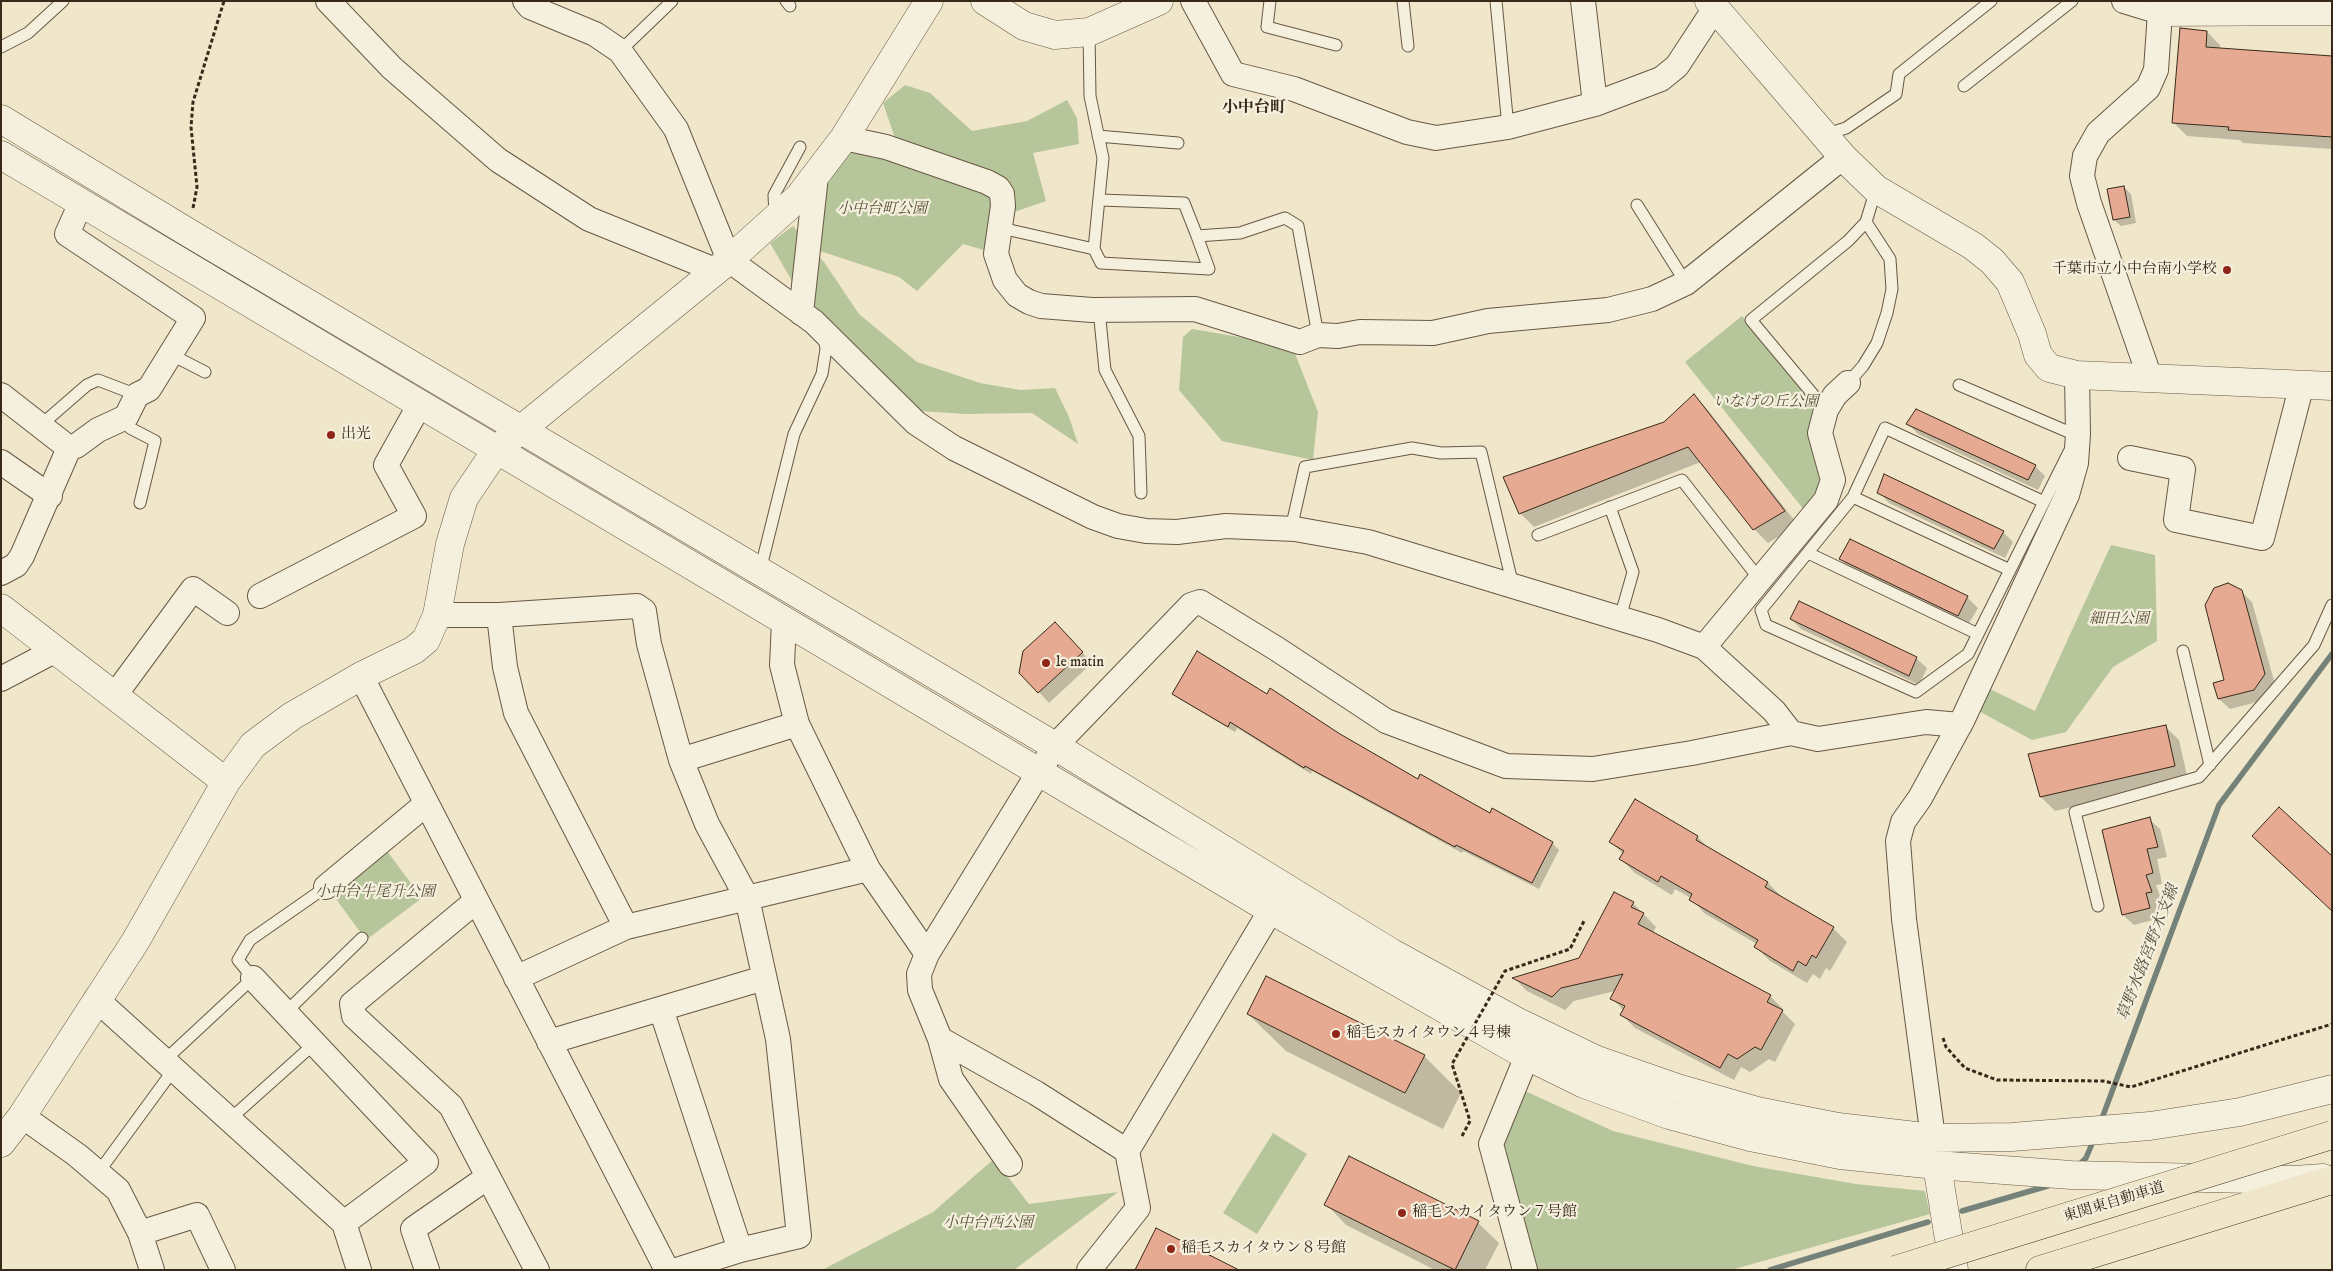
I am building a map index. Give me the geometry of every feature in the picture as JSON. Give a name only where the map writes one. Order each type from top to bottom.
[{"type":"highway","name":"東関東自動車道","points":[[1895,1270],[2332,1135]]},
{"type":"highway","points":[[2040,1270],[2332,1178]]},
{"type":"street","points":[[328,1],[392,68],[498,160],[589,219],[722,265],[801,313],[824,331],[916,423],[954,448],[1092,517],[1118,526],[1146,531],[1177,532],[1226,526],[1291,529],[1368,542],[1620,618],[1704,646],[1774,711],[1791,733]]},
{"type":"street","points":[[525,1],[530,7],[595,34],[620,51],[676,129],[722,265]]},
{"type":"street","points":[[1,1143],[22,1116],[96,999],[135,942],[226,782],[253,745],[292,716],[361,676],[414,650],[426,640],[437,615],[450,544],[464,498],[497,449],[722,265],[799,197],[844,138],[929,1]]},
{"type":"street","points":[[985,1],[1024,26],[1054,35],[1089,32],[1159,1]]},
{"type":"street","points":[[1193,1],[1233,74],[1294,89],[1407,132],[1436,138],[1508,127],[1595,104],[1661,79],[1677,66],[1712,5],[1843,157],[1876,189],[1973,246],[1992,261],[2010,282],[2032,334],[2038,355],[2049,368],[2077,375],[2332,386]]},
{"type":"street","points":[[1583,1],[1595,104]]},
{"type":"street","points":[[2124,1],[2160,12],[2332,11]]},
{"type":"street","points":[[2150,378],[2089,203],[2082,176],[2085,156],[2098,133],[2148,88],[2156,70],[2160,12]]},
{"type":"street","points":[[1,119],[189,233],[1055,746],[1392,953],[1516,1021],[1596,1060],[1677,1088],[1757,1111],[1838,1127],[1933,1138],[2012,1137],[2150,1126],[2240,1112],[2332,1089]]},
{"type":"street","points":[[844,138],[886,147],[987,182],[998,188],[1002,194],[1003,206],[996,254],[1005,280],[1017,295],[1040,306],[1099,310],[1195,309],[1300,342],[1318,335],[1338,336],[1360,332],[1433,333],[1488,321],[1608,310],[1652,299],[1686,283],[1843,157]]},
{"type":"street","points":[[1,155],[1271,910],[1527,1056],[1584,1084],[1669,1115],[1750,1137],[1840,1155],[1936,1165],[2071,1175],[2295,1180],[2332,1178]]},
{"type":"street","points":[[801,313],[816,176]]},
{"type":"street","points":[[69,448],[76,446],[98,430],[126,417],[137,395],[150,389],[193,318],[67,234],[81,203]]},
{"type":"street","points":[[1954,1270],[1936,1165],[1904,919],[1898,842],[1903,822],[1920,798],[1960,725],[2067,495],[2076,463],[2078,434],[2077,375]]},
{"type":"street","points":[[1704,646],[1826,500],[1833,480],[1820,432],[1826,410],[1835,395],[1848,383]]},
{"type":"street","points":[[2130,458],[2183,469],[2176,520],[2262,538],[2302,384]]},
{"type":"street","points":[[1,395],[69,448]]},
{"type":"street","points":[[260,596],[414,516],[386,465],[420,404]]},
{"type":"street","points":[[1,573],[16,565],[22,556],[50,496],[69,448]]},
{"type":"street","points":[[1,462],[50,496]]},
{"type":"street","points":[[115,695],[193,588],[227,613]]},
{"type":"street","points":[[1010,1164],[951,1079],[940,1039],[920,990],[919,974],[927,954],[1055,746],[1191,605],[1200,602],[1386,721],[1506,766],[1593,769],[1692,753],[1791,733],[1818,739],[1926,722],[1960,725]]},
{"type":"street","points":[[437,615],[499,615],[637,606],[644,611],[649,644],[681,760],[707,824],[747,898],[778,1039],[799,1236],[740,1250],[678,1270]]},
{"type":"street","points":[[1,608],[226,782]]},
{"type":"street","points":[[499,615],[505,668],[516,713],[626,927]]},
{"type":"street","points":[[784,622],[782,665],[797,724],[868,870],[927,954]]},
{"type":"street","points":[[1,679],[56,650]]},
{"type":"street","points":[[361,676],[667,1270]]},
{"type":"street","points":[[681,760],[797,724]]},
{"type":"street","points":[[326,886],[426,804]]},
{"type":"street","points":[[516,978],[626,927],[868,870]]},
{"type":"street","points":[[476,901],[352,1004],[354,1016],[451,1106],[537,1270]]},
{"type":"street","points":[[1089,1270],[1138,1208],[1127,1151],[1271,910]]},
{"type":"street","points":[[253,978],[426,1162],[344,1224]]},
{"type":"street","points":[[550,1042],[764,978]]},
{"type":"street","points":[[96,999],[344,1224],[359,1270]]},
{"type":"street","points":[[661,1009],[740,1250]]},
{"type":"street","points":[[940,1039],[1036,1093],[1127,1151]]},
{"type":"street","points":[[1526,1270],[1491,1144],[1527,1056]]},
{"type":"street","points":[[22,1116],[118,1190],[140,1233],[152,1270]]},
{"type":"street","points":[[427,1270],[413,1229],[488,1177]]},
{"type":"street","points":[[140,1233],[197,1215],[224,1270]]},
{"type":"lane","points":[[1,47],[28,33],[63,1]]},
{"type":"lane","points":[[620,51],[672,1]]},
{"type":"lane","points":[[1270,1],[1267,27],[1336,45]]},
{"type":"lane","points":[[1403,1],[1408,46]]},
{"type":"lane","points":[[1496,1],[1508,127]]},
{"type":"lane","points":[[1824,135],[1846,128],[1896,94],[1899,74],[1991,1]]},
{"type":"lane","points":[[1964,86],[2072,1]]},
{"type":"lane","points":[[1089,32],[1090,96],[1103,158],[1094,249],[1101,263],[1209,269],[1184,203],[1100,200]]},
{"type":"lane","points":[[1098,136],[1178,142]]},
{"type":"lane","points":[[775,219],[774,195],[800,147]]},
{"type":"lane","points":[[1826,410],[1751,320],[1848,241],[1866,222],[1876,189]]},
{"type":"lane","points":[[1636,205],[1686,283]]},
{"type":"lane","points":[[1197,236],[1240,233],[1285,218],[1298,226],[1318,335]]},
{"type":"lane","points":[[1848,383],[1864,366],[1877,343],[1887,313],[1892,289],[1890,259],[1866,222]]},
{"type":"lane","points":[[1001,228],[1094,249]]},
{"type":"lane","points":[[1099,310],[1105,370],[1139,436],[1141,493]]},
{"type":"lane","points":[[760,572],[794,434],[822,374],[826,349],[824,331]]},
{"type":"lane","points":[[172,355],[205,372]]},
{"type":"lane","points":[[41,425],[87,385],[98,380],[137,395]]},
{"type":"lane","points":[[1959,385],[2078,434],[2044,502],[1968,654],[1916,692],[1766,625],[1761,610],[1853,497],[1885,428],[2044,502]]},
{"type":"lane","points":[[126,417],[130,428],[155,441],[140,503]]},
{"type":"lane","points":[[1291,529],[1305,466],[1412,448],[1441,453],[1481,452],[1513,586]]},
{"type":"lane","points":[[1538,535],[1682,480],[1760,580]]},
{"type":"lane","points":[[1853,497],[2010,570]]},
{"type":"lane","points":[[1610,507],[1633,572],[1620,618]]},
{"type":"lane","points":[[1808,553],[1978,634]]},
{"type":"lane","points":[[2098,906],[2075,812],[2199,777],[2314,645],[2332,605]]},
{"type":"lane","points":[[2183,651],[2210,765]]},
{"type":"lane","points":[[98,1173],[169,1064],[253,978],[238,960],[250,940],[326,886]]},
{"type":"lane","points":[[285,1013],[362,938]]},
{"type":"lane","points":[[229,1120],[314,1044]]},
{"type":"path","points":[[189,233],[197,187],[191,127],[193,102],[224,1]]},
{"type":"path","points":[[1462,1136],[1470,1121],[1452,1064],[1505,971],[1570,949],[1585,918]]},
{"type":"path","points":[[1942,1035],[1946,1047],[1965,1068],[1997,1080],[2103,1081],[2131,1087],[2332,1024]]},
{"type":"green space","name":"小中台町公園","points":[[905,85],[930,93],[972,131],[1027,121],[1067,100],[1077,118],[1079,144],[1033,153],[1046,201],[997,218],[987,251],[963,244],[917,291],[899,277],[817,250],[821,195],[852,145],[898,147],[883,103]]},
{"type":"green space","points":[[793,226],[824,262],[859,314],[917,362],[980,383],[1020,390],[1055,388],[1069,417],[1078,444],[1032,413],[966,414],[919,411],[807,307],[770,243]]},
{"type":"green space","name":"いなげの丘公園","points":[[1742,316],[1820,410],[1824,481],[1805,511],[1685,362]]},
{"type":"green space","points":[[1192,329],[1292,346],[1318,412],[1313,460],[1222,441],[1179,390],[1183,337]]},
{"type":"green space","name":"細田公園","points":[[2111,545],[2155,555],[2157,641],[2113,667],[2066,732],[2032,740],[1975,709],[1986,687],[2035,711]]},
{"type":"green space","name":"小中台牛尾升公園","points":[[384,847],[422,898],[366,940],[328,888]]},
{"type":"green space","points":[[1525,1091],[1613,1131],[1753,1166],[1856,1184],[1925,1191],[1930,1214],[1731,1270],[1533,1270],[1501,1141]]},
{"type":"green space","points":[[1273,1133],[1307,1154],[1257,1234],[1223,1213]]},
{"type":"green space","name":"小中台西公園","points":[[994,1159],[1029,1204],[1118,1192],[1014,1270],[822,1270],[933,1212]]},
{"type":"building","points":[[2180,28],[2207,31],[2206,47],[2332,56],[2332,137],[2228,130],[2229,127],[2172,123]]},
{"type":"building","points":[[2124,186],[2130,217],[2113,220],[2107,189]]},
{"type":"building","points":[[1694,394],[1785,511],[1753,530],[1688,447],[1519,514],[1503,477],[1664,422]]},
{"type":"building","points":[[1916,409],[2036,465],[2028,480],[1906,424]]},
{"type":"building","points":[[1884,474],[2004,531],[1994,549],[1877,493]]},
{"type":"building","points":[[1850,539],[1968,596],[1958,616],[1839,559]]},
{"type":"building","points":[[2228,583],[2242,590],[2265,674],[2254,690],[2218,699],[2213,683],[2224,680],[2205,605],[2214,588]]},
{"type":"building","points":[[1799,601],[1917,657],[1909,676],[1790,619]]},
{"type":"building","name":"le matin","points":[[1055,622],[1083,652],[1038,693],[1019,673],[1023,651]]},
{"type":"building","points":[[1197,651],[1267,694],[1270,688],[1340,734],[1418,779],[1420,774],[1490,813],[1492,808],[1553,842],[1532,883],[1456,845],[1455,847],[1305,766],[1304,768],[1230,722],[1228,727],[1172,694]]},
{"type":"building","points":[[2166,725],[2175,766],[2040,797],[2028,754]]},
{"type":"building","points":[[1635,799],[1698,836],[1696,840],[1768,882],[1765,887],[1834,927],[1816,958],[1812,955],[1806,966],[1798,961],[1793,971],[1754,947],[1758,940],[1689,900],[1692,894],[1661,876],[1658,882],[1619,859],[1624,851],[1609,842]]},
{"type":"building","points":[[2279,807],[2332,856],[2332,911],[2252,836]]},
{"type":"building","points":[[2150,817],[2158,847],[2147,849],[2153,873],[2146,875],[2152,892],[2146,893],[2150,908],[2122,915],[2102,830]]},
{"type":"building","points":[[1614,892],[1634,902],[1631,907],[1644,913],[1638,924],[1771,995],[1767,1002],[1783,1010],[1761,1050],[1755,1047],[1737,1059],[1728,1054],[1720,1068],[1620,1015],[1625,1006],[1610,999],[1623,974],[1561,988],[1552,997],[1512,978],[1579,958]]},
{"type":"building","name":"稲毛スカイタウン４号棟","points":[[1266,976],[1425,1055],[1405,1093],[1247,1014]]},
{"type":"building","name":"稲毛スカイタウン７号館","points":[[1349,1156],[1479,1221],[1455,1270],[1324,1205]]},
{"type":"building","name":"稲毛スカイタウン８号館","points":[[1156,1228],[1239,1270],[1135,1270]]},
{"type":"waterway","name":"草野水路宮野木支線","points":[[2101,1121],[2219,805],[2332,654]]},
{"type":"waterway","name":"草野水路宮野木支線","points":[[2079,1165],[2086,1158],[2094,1139]]},
{"type":"waterway","name":"草野水路宮野木支線","points":[[1962,1211],[2051,1185]]},
{"type":"waterway","points":[[1770,1270],[1928,1222]]},
{"type":"place","name":"千葉市立小中台南小学校","points":[[2227,270]]},
{"type":"place","name":"出光","points":[[331,435]]},
{"type":"place","name":"le matin","points":[[1046,663]]},
{"type":"place","name":"稲毛スカイタウン４号棟","points":[[1336,1034]]},
{"type":"place","name":"稲毛スカイタウン７号館","points":[[1402,1213]]},
{"type":"place","name":"稲毛スカイタウン８号館","points":[[1171,1249]]},
{"type":"district","name":"小中台町","points":[[1254,109]]}]
